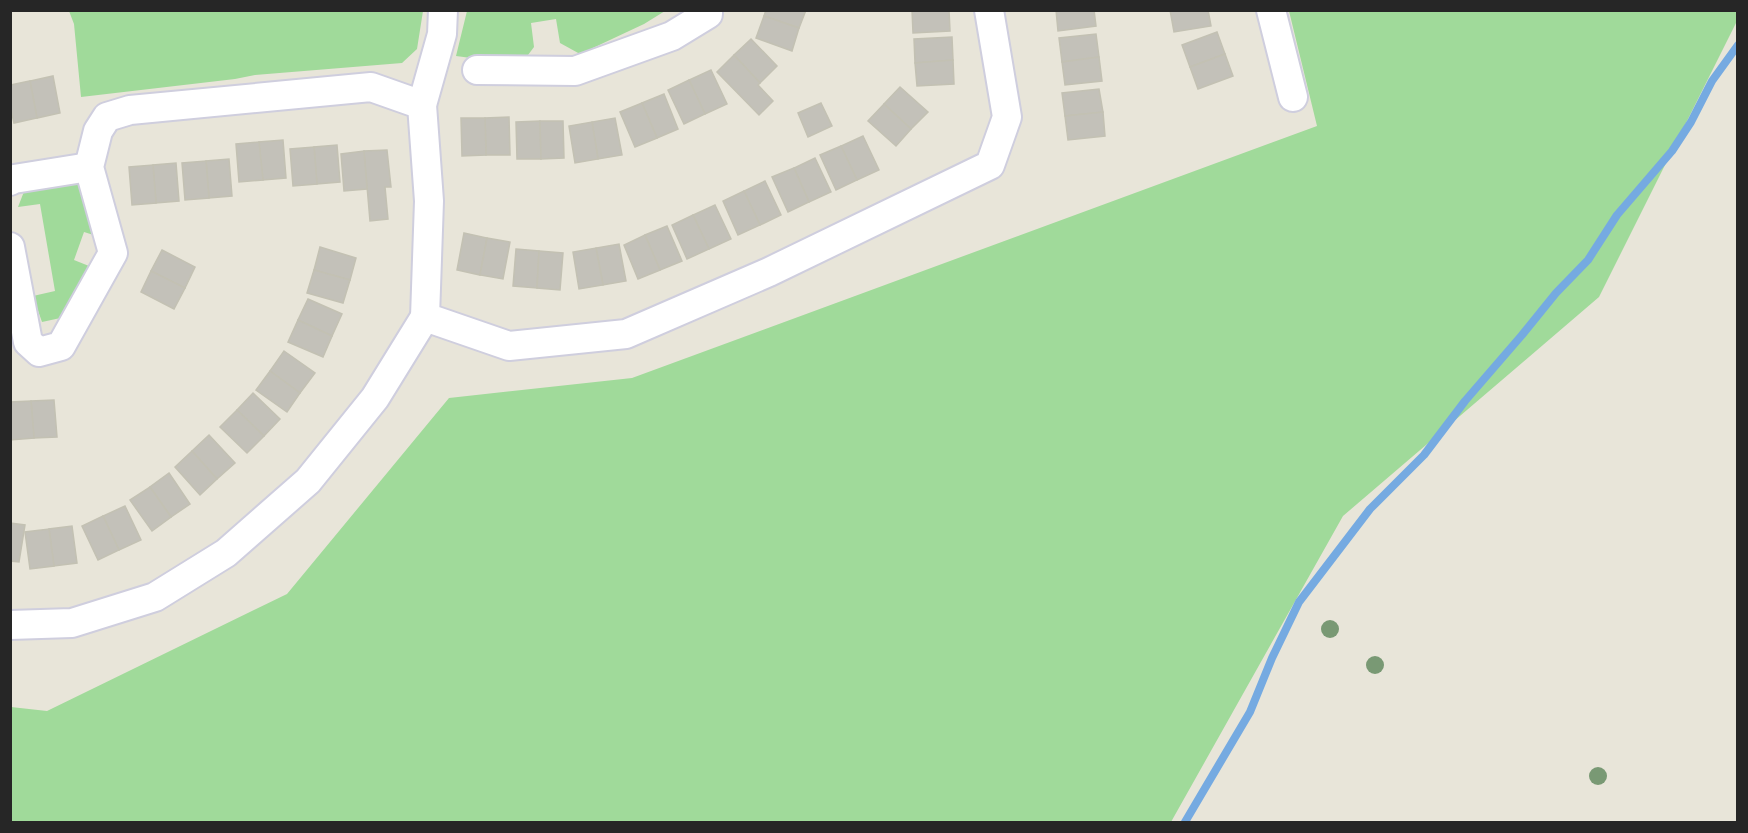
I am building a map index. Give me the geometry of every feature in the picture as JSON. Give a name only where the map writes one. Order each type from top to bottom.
[{"type":"street","points":[[10,625],[72,623],[155,597],[226,553],[308,481],[375,398],[425,317],[429,201],[422,105],[442,34],[443,10]]},
{"type":"street","points":[[477,70],[575,71],[672,36],[708,14],[708,10]]},
{"type":"street","points":[[425,317],[508,346],[626,334],[769,272],[990,165],[1007,117],[989,10]]},
{"type":"street","points":[[1271,10],[1293,97]]},
{"type":"street","points":[[10,247],[28,342],[39,352],[61,346],[113,253],[89,166],[98,131],[107,117],[130,110],[371,87],[422,105]]},
{"type":"street","points":[[10,181],[89,166]]},
{"type":"green space","points":[[1737,10],[1738,19],[1599,297],[1343,516],[1171,822],[11,822],[11,707],[47,711],[287,594],[449,398],[632,378],[1317,126],[1289,11]]},
{"type":"green space","points":[[69,11],[423,11],[417,49],[402,63],[255,75],[81,97],[74,24]]},
{"type":"green space","points":[[467,11],[665,11],[644,24],[580,54],[560,43],[556,19],[531,23],[534,47],[522,63],[509,63],[456,56]]},
{"type":"green space","points":[[74,181],[86,190],[100,237],[84,232],[74,260],[89,266],[65,317],[42,322],[33,296],[55,291],[40,204],[18,207],[25,189]]},
{"type":"building","points":[[766,10],[806,10],[799,28],[764,16]]},
{"type":"building","points":[[912,10],[949,10],[950,31],[913,33]]},
{"type":"building","points":[[1056,10],[1094,10],[1096,26],[1058,31]]},
{"type":"building","points":[[1170,10],[1208,10],[1211,26],[1174,32]]},
{"type":"building","points":[[764,16],[799,28],[792,51],[756,38]]},
{"type":"building","points":[[1217,32],[1225,54],[1190,67],[1182,45]]},
{"type":"building","points":[[1096,34],[1099,57],[1062,62],[1059,38]]},
{"type":"building","points":[[952,37],[953,60],[915,63],[914,39]]},
{"type":"building","points":[[751,39],[777,66],[760,83],[734,55]]},
{"type":"building","points":[[1225,54],[1233,76],[1198,89],[1190,67]]},
{"type":"building","points":[[734,55],[773,101],[759,115],[717,72]]},
{"type":"building","points":[[1099,57],[1102,81],[1065,85],[1062,62]]},
{"type":"building","points":[[953,60],[954,84],[917,86],[915,63]]},
{"type":"building","points":[[711,70],[727,104],[705,114],[689,80]]},
{"type":"building","points":[[53,76],[60,113],[37,118],[30,81]]},
{"type":"building","points":[[689,80],[705,114],[684,124],[668,90]]},
{"type":"building","points":[[30,81],[37,118],[14,123],[10,106],[10,85]]},
{"type":"building","points":[[900,87],[928,112],[911,129],[884,104]]},
{"type":"building","points":[[1099,89],[1103,112],[1065,116],[1062,93]]},
{"type":"building","points":[[664,94],[678,129],[657,138],[642,103]]},
{"type":"building","points":[[642,103],[657,138],[635,147],[620,112]]},
{"type":"building","points":[[821,103],[832,126],[808,137],[798,113]]},
{"type":"building","points":[[884,104],[911,129],[896,146],[868,121]]},
{"type":"building","points":[[1103,112],[1105,136],[1068,140],[1065,116]]},
{"type":"building","points":[[509,117],[510,155],[486,155],[485,118]]},
{"type":"building","points":[[461,118],[485,118],[486,155],[462,156]]},
{"type":"building","points":[[615,118],[622,155],[598,159],[592,122]]},
{"type":"building","points":[[540,121],[541,159],[517,159],[516,122]]},
{"type":"building","points":[[540,121],[563,121],[564,158],[541,159]]},
{"type":"building","points":[[592,122],[598,159],[575,163],[569,126]]},
{"type":"building","points":[[863,136],[879,170],[857,180],[841,146]]},
{"type":"building","points":[[283,140],[286,178],[263,180],[259,142]]},
{"type":"building","points":[[259,142],[263,180],[239,182],[236,144]]},
{"type":"building","points":[[337,145],[340,182],[317,184],[314,147]]},
{"type":"building","points":[[841,146],[857,180],[836,190],[820,155]]},
{"type":"building","points":[[314,147],[317,184],[293,186],[290,149]]},
{"type":"building","points":[[387,150],[391,187],[385,187],[388,219],[370,221],[364,151]]},
{"type":"building","points":[[364,151],[367,189],[344,191],[341,154]]},
{"type":"building","points":[[815,158],[831,192],[809,202],[794,168]]},
{"type":"building","points":[[229,159],[232,196],[209,198],[206,161]]},
{"type":"building","points":[[206,161],[209,198],[185,200],[182,163]]},
{"type":"building","points":[[176,163],[179,201],[156,203],[153,165]]},
{"type":"building","points":[[153,165],[156,203],[132,205],[129,167]]},
{"type":"building","points":[[794,168],[809,202],[788,212],[772,177]]},
{"type":"building","points":[[765,181],[781,215],[760,225],[744,191]]},
{"type":"building","points":[[744,191],[760,225],[738,235],[723,201]]},
{"type":"building","points":[[715,205],[731,239],[709,249],[693,215]]},
{"type":"building","points":[[693,215],[709,249],[687,259],[672,225]]},
{"type":"building","points":[[667,226],[682,261],[660,270],[645,235]]},
{"type":"building","points":[[464,233],[487,238],[480,275],[457,270]]},
{"type":"building","points":[[645,235],[660,270],[638,279],[624,245]]},
{"type":"building","points":[[487,238],[510,242],[503,279],[480,275]]},
{"type":"building","points":[[619,244],[626,281],[603,285],[596,248]]},
{"type":"building","points":[[320,247],[356,258],[350,280],[314,270]]},
{"type":"building","points":[[596,248],[603,285],[579,289],[573,252]]},
{"type":"building","points":[[516,249],[539,251],[537,288],[513,286]]},
{"type":"building","points":[[162,250],[195,267],[185,288],[151,271]]},
{"type":"building","points":[[539,251],[563,253],[560,290],[537,288]]},
{"type":"building","points":[[314,270],[350,280],[343,303],[307,293]]},
{"type":"building","points":[[151,271],[185,288],[174,309],[141,292]]},
{"type":"building","points":[[308,299],[342,314],[332,336],[298,320]]},
{"type":"building","points":[[298,320],[332,336],[323,357],[288,342]]},
{"type":"building","points":[[284,351],[315,373],[300,393],[270,371]]},
{"type":"building","points":[[270,371],[300,393],[287,412],[256,390]]},
{"type":"building","points":[[253,393],[280,419],[264,436],[237,410]]},
{"type":"building","points":[[54,400],[57,437],[34,438],[31,401]]},
{"type":"building","points":[[31,401],[34,438],[10,440],[10,402]]},
{"type":"building","points":[[237,410],[264,436],[247,453],[220,427]]},
{"type":"building","points":[[209,435],[235,463],[217,479],[192,451]]},
{"type":"building","points":[[192,451],[217,479],[200,495],[175,467]]},
{"type":"building","points":[[169,473],[190,504],[171,517],[150,487]]},
{"type":"building","points":[[150,487],[171,517],[152,531],[130,500]]},
{"type":"building","points":[[125,506],[141,540],[119,550],[103,516]]},
{"type":"building","points":[[103,516],[119,550],[98,560],[82,526]]},
{"type":"building","points":[[10,523],[25,525],[19,562],[10,561]]},
{"type":"building","points":[[72,526],[77,563],[54,566],[49,529]]},
{"type":"building","points":[[49,529],[54,566],[30,569],[25,532]]},
{"type":"waterway","points":[[1185,822],[1250,712],[1272,658],[1299,602],[1370,509],[1424,455],[1465,401],[1556,293],[1588,260],[1617,215],[1672,151],[1691,122],[1712,81],[1738,45]]}]
